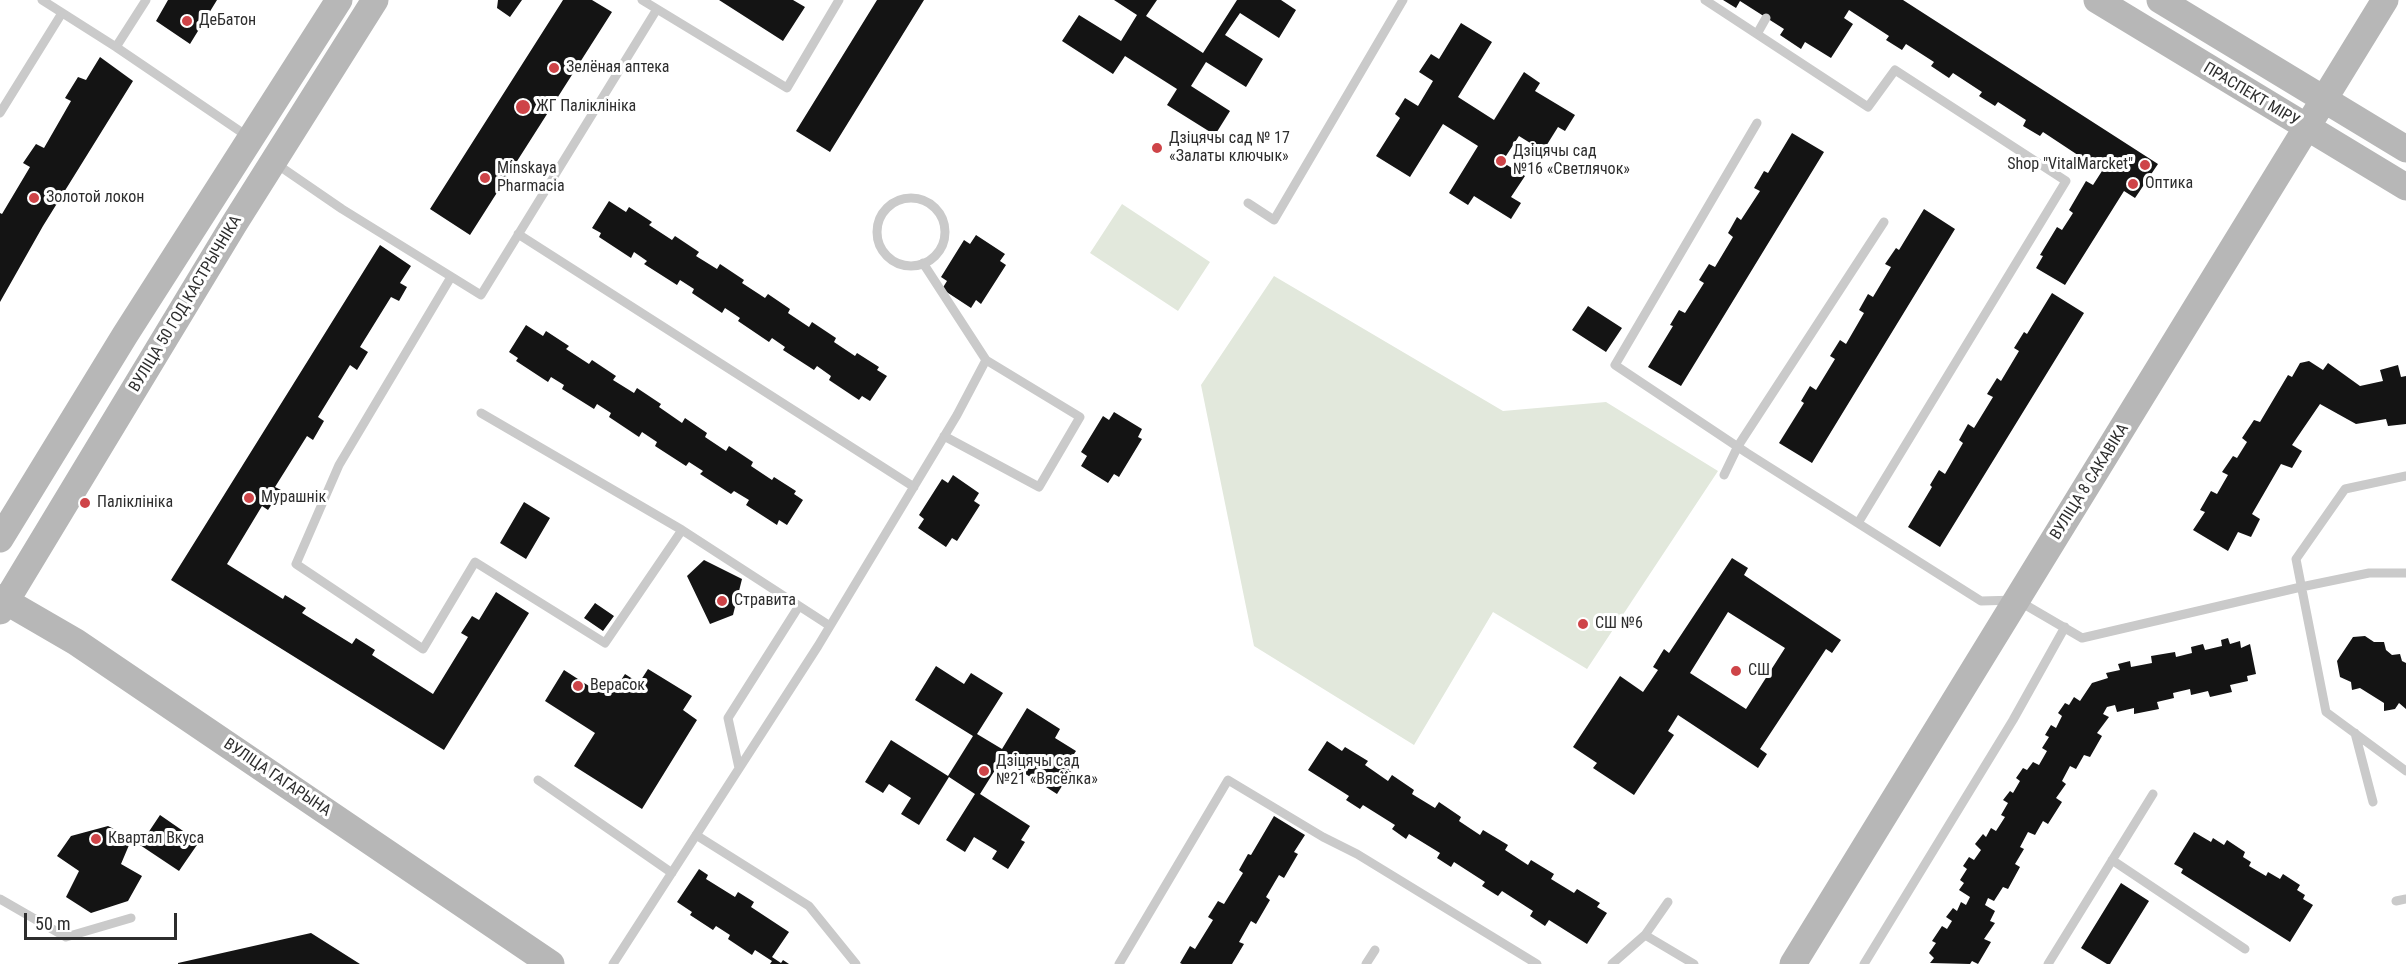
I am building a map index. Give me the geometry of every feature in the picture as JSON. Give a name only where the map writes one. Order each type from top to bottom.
[{"type":"main road","name":"ВУЛІЦА 50 ГОД КАСТРЫЧНІКА","points":[[0,539],[125,335],[339,0]]},
{"type":"main road","name":"ВУЛІЦА 50 ГОД КАСТРЫЧНІКА","points":[[2,604],[375,0]]},
{"type":"main road","name":"ПРАСПЕКТ МІРУ","points":[[2097,0],[2406,187]]},
{"type":"main road","name":"ПРАСПЕКТ МІРУ","points":[[2160,0],[2406,149]]},
{"type":"main road","name":"ВУЛІЦА 8 САКАВІКА","points":[[1793,964],[2385,0]]},
{"type":"main road","name":"ВУЛІЦА ГАГАРЫНА","points":[[2,604],[76,642],[550,964]]},
{"type":"lane","points":[[42,0],[252,139]]},
{"type":"lane","points":[[116,47],[146,0]]},
{"type":"lane","points":[[642,0],[787,88],[839,0]]},
{"type":"lane","points":[[1248,204],[1274,220],[1403,0]]},
{"type":"lane","points":[[1705,0],[1868,107],[1895,70],[2066,181],[1858,523]]},
{"type":"lane","points":[[273,162],[342,209],[481,295],[657,9]]},
{"type":"lane","points":[[0,113],[62,13]]},
{"type":"lane","points":[[1757,34],[1766,18]]},
{"type":"lane","points":[[1757,123],[1615,365],[1981,601],[2017,600],[2082,638],[2369,573],[2406,573]]},
{"type":"lane","points":[[900,199],[923,200],[940,214],[944,225],[941,248],[923,263],[913,266],[892,260],[879,243],[878,222],[890,204],[900,199]]},
{"type":"lane","points":[[1724,475],[1738,446],[1884,222]]},
{"type":"lane","points":[[518,234],[914,487]]},
{"type":"lane","points":[[923,263],[986,360],[1080,417],[1039,487],[944,436]]},
{"type":"lane","points":[[451,277],[339,465],[296,564],[423,649],[475,562],[605,643],[681,530]]},
{"type":"lane","points":[[613,964],[830,626],[944,436],[986,360]]},
{"type":"lane","points":[[481,413],[681,530],[830,626]]},
{"type":"lane","points":[[2406,476],[2345,489],[2296,559],[2326,712],[2406,771]]},
{"type":"lane","points":[[739,768],[728,718],[799,606]]},
{"type":"lane","points":[[1864,964],[2013,720],[2065,627]]},
{"type":"lane","points":[[2355,733],[2373,802]]},
{"type":"lane","points":[[538,780],[672,873]]},
{"type":"lane","points":[[1119,964],[1228,780],[1323,837],[1357,854],[1537,964]]},
{"type":"lane","points":[[2048,964],[2153,794]]},
{"type":"lane","points":[[696,835],[809,906],[856,964]]},
{"type":"lane","points":[[2112,860],[2246,949]]},
{"type":"lane","points":[[0,899],[66,937],[131,918]]},
{"type":"lane","points":[[1612,964],[1645,935],[1668,902]]},
{"type":"lane","points":[[1645,935],[1694,964]]},
{"type":"lane","points":[[1366,964],[1375,950]]},
{"type":"shaded area","points":[[1122,204],[1210,262],[1178,311],[1090,253]]},
{"type":"shaded area","points":[[1274,276],[1503,411],[1606,402],[1718,471],[1587,669],[1493,612],[1414,745],[1254,646],[1201,385]]},
{"type":"building","points":[[168,0],[217,0],[190,44],[156,21]]},
{"type":"building","points":[[498,0],[522,0],[510,17],[497,8]]},
{"type":"building","name":"ЖГ Паліклініка","points":[[563,0],[592,0],[612,12],[470,235],[430,209]]},
{"type":"building","points":[[719,0],[793,0],[805,7],[783,41]]},
{"type":"building","points":[[877,0],[924,0],[830,152],[796,131]]},
{"type":"building","points":[[1114,0],[1157,0],[1146,16],[1203,53],[1237,0],[1281,0],[1296,10],[1279,38],[1240,13],[1225,35],[1263,59],[1246,87],[1206,62],[1191,86],[1230,111],[1215,135],[1167,105],[1177,89],[1125,56],[1113,74],[1062,41],[1079,15],[1121,41],[1137,15]]},
{"type":"building","points":[[1723,0],[1903,0],[2158,164],[2135,198],[2124,191],[2065,285],[2036,268],[2043,256],[2040,255],[2057,227],[2062,230],[2073,213],[2069,210],[2086,181],[2093,185],[2102,171],[2043,132],[2040,136],[2023,126],[2026,120],[1998,102],[1995,106],[1979,96],[1982,92],[1953,73],[1949,78],[1931,66],[1934,62],[1906,44],[1902,50],[1886,40],[1889,36],[1849,10],[1844,18],[1853,24],[1831,58],[1805,42],[1801,49],[1780,35],[1784,29],[1740,1],[1736,8]]},
{"type":"building","points":[[1461,23],[1492,42],[1458,97],[1494,120],[1524,72],[1540,83],[1535,91],[1575,115],[1565,131],[1558,127],[1543,151],[1519,136],[1502,162],[1525,176],[1511,197],[1521,203],[1511,219],[1474,196],[1468,205],[1449,193],[1478,146],[1443,124],[1410,177],[1376,156],[1400,118],[1395,114],[1405,98],[1418,106],[1433,81],[1419,72],[1431,54],[1439,59]]},
{"type":"building","points":[[100,57],[133,81],[43,226],[0,302],[0,213],[2,214],[30,167],[23,163],[36,144],[44,148],[71,101],[65,98],[78,77],[86,80]]},
{"type":"building","points":[[1792,133],[1824,152],[1681,386],[1648,367],[1673,326],[1670,325],[1679,310],[1685,313],[1704,283],[1699,280],[1709,264],[1715,267],[1733,237],[1728,233],[1737,217],[1741,220],[1760,191],[1754,188],[1764,171],[1768,173]]},
{"type":"building","points":[[609,201],[626,212],[629,207],[652,222],[649,225],[672,240],[675,236],[699,252],[696,256],[717,269],[720,264],[744,280],[742,283],[765,298],[768,294],[790,309],[788,313],[809,327],[812,322],[836,338],[834,342],[855,356],[857,353],[879,367],[877,370],[887,376],[870,401],[862,396],[859,400],[829,380],[831,376],[817,366],[814,370],[783,350],[785,347],[772,338],[769,342],[738,321],[740,318],[725,308],[722,313],[692,293],[694,289],[680,280],[677,285],[644,264],[647,261],[634,252],[631,258],[599,237],[601,233],[592,228]]},
{"type":"building","points":[[1924,209],[1955,229],[1812,463],[1779,443],[1804,403],[1801,401],[1810,386],[1816,390],[1835,359],[1830,356],[1840,340],[1846,344],[1864,313],[1859,310],[1868,294],[1873,297],[1891,267],[1885,264],[1896,248],[1899,250]]},
{"type":"building","points":[[976,235],[1005,254],[1000,261],[1006,265],[981,304],[976,300],[971,308],[942,289],[947,281],[941,277],[964,240],[970,244]]},
{"type":"building","name":"Мурашнік","points":[[380,245],[411,266],[400,283],[407,287],[399,301],[391,297],[360,347],[368,352],[357,370],[350,365],[318,417],[324,421],[313,440],[307,436],[275,487],[281,490],[268,510],[262,506],[227,564],[283,599],[285,595],[306,608],[302,613],[352,644],[356,638],[375,650],[372,655],[433,694],[468,637],[461,633],[472,616],[479,620],[496,592],[529,613],[444,750],[171,580]]},
{"type":"building","points":[[2052,293],[2084,313],[1940,547],[1908,527],[1932,487],[1930,485],[1939,470],[1945,474],[1963,443],[1959,440],[1968,424],[1974,428],[1993,397],[1987,394],[1997,378],[2001,381],[2019,351],[2014,348],[2024,332],[2027,334]]},
{"type":"building","points":[[1588,306],[1622,328],[1606,352],[1572,330]]},
{"type":"building","points":[[526,325],[543,336],[546,331],[569,346],[566,349],[589,364],[592,360],[616,376],[613,380],[634,393],[637,388],[661,404],[659,407],[682,423],[685,418],[707,433],[705,437],[726,451],[729,446],[753,462],[751,466],[772,480],[774,477],[796,491],[794,494],[803,500],[787,525],[779,520],[777,525],[746,505],[749,500],[734,491],[731,494],[700,474],[703,471],[689,462],[686,466],[655,446],[657,442],[642,432],[639,437],[609,417],[611,413],[597,404],[594,409],[562,389],[564,385],[551,377],[548,382],[516,361],[518,358],[509,352]]},
{"type":"building","points":[[2309,361],[2323,370],[2328,363],[2360,386],[2383,381],[2380,370],[2398,365],[2401,377],[2406,376],[2406,424],[2388,426],[2386,419],[2356,424],[2320,404],[2292,445],[2302,451],[2292,468],[2281,464],[2252,514],[2260,519],[2251,537],[2238,532],[2228,551],[2193,530],[2205,512],[2200,510],[2211,491],[2217,494],[2228,475],[2222,472],[2233,456],[2237,458],[2247,442],[2242,438],[2254,420],[2260,422],[2288,375],[2292,377],[2300,363]]},
{"type":"building","points":[[1114,412],[1142,429],[1138,437],[1142,439],[1119,477],[1114,474],[1108,483],[1081,466],[1087,456],[1081,452],[1103,416],[1109,420]]},
{"type":"building","points":[[953,475],[979,493],[974,501],[980,505],[957,541],[952,538],[946,547],[918,528],[924,519],[919,515],[942,479],[948,483]]},
{"type":"building","points":[[524,502],[550,518],[526,559],[500,543]]},
{"type":"building","points":[[1732,558],[1748,568],[1744,575],[1841,640],[1832,653],[1826,649],[1760,749],[1767,754],[1758,768],[1678,715],[1668,731],[1674,735],[1634,795],[1593,768],[1597,763],[1573,747],[1620,676],[1643,692],[1658,670],[1653,667],[1664,649],[1669,653]],"holes":[[[1728,612],[1785,648],[1746,709],[1690,673]]]},
{"type":"building","points":[[704,560],[742,579],[733,615],[710,624],[687,576]]},
{"type":"building","points":[[595,603],[614,616],[603,631],[584,618]]},
{"type":"building","points":[[2365,636],[2374,642],[2384,642],[2386,650],[2392,655],[2400,654],[2402,661],[2406,663],[2406,709],[2399,703],[2395,709],[2384,711],[2384,703],[2360,688],[2352,690],[2351,682],[2340,677],[2337,661],[2353,637]]},
{"type":"building","points":[[2228,638],[2230,644],[2240,641],[2241,648],[2250,644],[2256,674],[2247,676],[2248,681],[2230,685],[2232,692],[2210,697],[2208,691],[2191,695],[2190,689],[2173,693],[2174,698],[2157,702],[2159,709],[2134,714],[2134,708],[2117,712],[2115,705],[2107,707],[2103,714],[2109,717],[2097,733],[2102,736],[2090,757],[2084,755],[2076,769],[2070,766],[2062,781],[2066,784],[2056,798],[2062,802],[2048,824],[2043,821],[2035,835],[2028,832],[2020,847],[2024,849],[2015,864],[2020,867],[2008,889],[2003,887],[1994,901],[1988,898],[1985,905],[1995,911],[1990,921],[1995,923],[1984,939],[1991,942],[1978,964],[1972,961],[1970,964],[1930,963],[1934,958],[1929,953],[1936,943],[1932,941],[1942,926],[1947,929],[1952,921],[1946,917],[1953,908],[1957,911],[1961,902],[1966,905],[1970,897],[1959,890],[1964,883],[1960,880],[1967,869],[1963,866],[1969,857],[1974,860],[1981,850],[1975,844],[1983,834],[1986,837],[1991,828],[1996,831],[2005,817],[2001,815],[2008,803],[2003,800],[2010,791],[2013,793],[2020,781],[2016,778],[2023,768],[2027,770],[2033,762],[2039,765],[2047,751],[2042,748],[2049,737],[2045,735],[2051,725],[2056,728],[2062,716],[2058,713],[2065,703],[2069,705],[2074,697],[2080,701],[2092,683],[2108,678],[2106,673],[2120,670],[2118,664],[2130,661],[2131,667],[2152,663],[2151,656],[2175,652],[2176,657],[2192,653],[2191,647],[2203,644],[2205,650],[2222,646],[2221,640]]},
{"type":"building","points":[[936,666],[964,684],[971,673],[1003,693],[977,734],[1002,749],[1027,708],[1060,729],[1055,738],[1076,751],[1066,766],[1072,770],[1057,794],[1002,759],[980,794],[1030,826],[1021,840],[1025,842],[1008,869],[992,859],[997,851],[974,837],[965,852],[946,840],[975,794],[949,777],[919,825],[901,814],[911,798],[889,784],[883,793],[865,782],[891,740],[948,776],[973,736],[915,700]]},
{"type":"building","points":[[648,669],[692,696],[683,710],[697,720],[642,809],[574,766],[595,733],[545,701],[564,670],[592,688],[597,679],[614,691],[625,674],[639,683]]},
{"type":"building","points":[[1327,741],[1342,751],[1345,747],[1368,761],[1365,765],[1388,781],[1392,775],[1414,790],[1412,794],[1435,808],[1439,802],[1461,817],[1459,821],[1480,835],[1483,830],[1508,845],[1505,850],[1528,865],[1531,860],[1554,874],[1551,879],[1574,893],[1577,889],[1600,903],[1597,907],[1607,913],[1587,944],[1549,920],[1545,926],[1530,916],[1533,911],[1502,891],[1498,896],[1482,886],[1485,882],[1454,862],[1451,867],[1437,858],[1440,853],[1409,834],[1406,839],[1392,829],[1395,825],[1363,805],[1360,809],[1346,800],[1349,796],[1308,770]]},
{"type":"building","points":[[160,815],[199,842],[179,871],[140,845]]},
{"type":"building","points":[[1274,816],[1305,835],[1294,852],[1298,854],[1284,878],[1279,875],[1266,897],[1270,900],[1256,924],[1251,921],[1239,942],[1244,944],[1232,964],[1180,963],[1190,946],[1195,949],[1213,920],[1208,917],[1218,901],[1224,904],[1243,873],[1239,870],[1248,854],[1251,855]]},
{"type":"building","points":[[108,826],[132,838],[121,864],[142,876],[128,901],[91,913],[66,897],[79,871],[57,856],[71,836]]},
{"type":"building","points":[[2194,832],[2211,842],[2213,838],[2224,845],[2227,840],[2245,852],[2243,857],[2251,862],[2249,866],[2266,876],[2268,872],[2280,879],[2283,874],[2300,885],[2297,890],[2305,895],[2303,899],[2313,905],[2290,942],[2181,873],[2183,869],[2174,864]]},
{"type":"building","points":[[699,869],[708,875],[706,879],[735,897],[738,892],[754,902],[751,907],[789,932],[772,957],[781,963],[783,960],[789,964],[770,964],[772,961],[755,950],[752,955],[728,939],[730,935],[716,926],[713,930],[690,915],[692,912],[677,902]]},
{"type":"building","points":[[2121,883],[2149,901],[2110,964],[2107,964],[2081,948]]},
{"type":"building","points":[[311,933],[360,964],[178,964],[178,963]]},
{"type":"place","name":"ДеБатон","points":[[187,21]]},
{"type":"place","name":"Зелёная аптека","points":[[554,68]]},
{"type":"place","name":"ЖГ Паліклініка","points":[[523,107]]},
{"type":"place","name":"Дзіцячы сад № 17 «Залаты ключык»","points":[[1157,148]]},
{"type":"place","name":"Дзіцячы сад №16 «Светлячок»","points":[[1501,161]]},
{"type":"place","name":"Shop \"VitalMarcket\"","points":[[2145,165]]},
{"type":"place","name":"Minskaya Pharmacia","points":[[485,178]]},
{"type":"place","name":"Оптика","points":[[2133,184]]},
{"type":"place","name":"Золотой локон","points":[[34,198]]},
{"type":"place","name":"Мурашнік","points":[[249,498]]},
{"type":"place","name":"Паліклініка","points":[[85,503]]},
{"type":"place","name":"Стравита","points":[[722,601]]},
{"type":"place","name":"СШ №6","points":[[1583,624]]},
{"type":"place","name":"СШ","points":[[1736,671]]},
{"type":"place","name":"Верасок","points":[[578,686]]},
{"type":"place","name":"Дзіцячы сад №21 «Вясёлка»","points":[[984,771]]},
{"type":"place","name":"Квартал Вкуса","points":[[96,839]]}]
